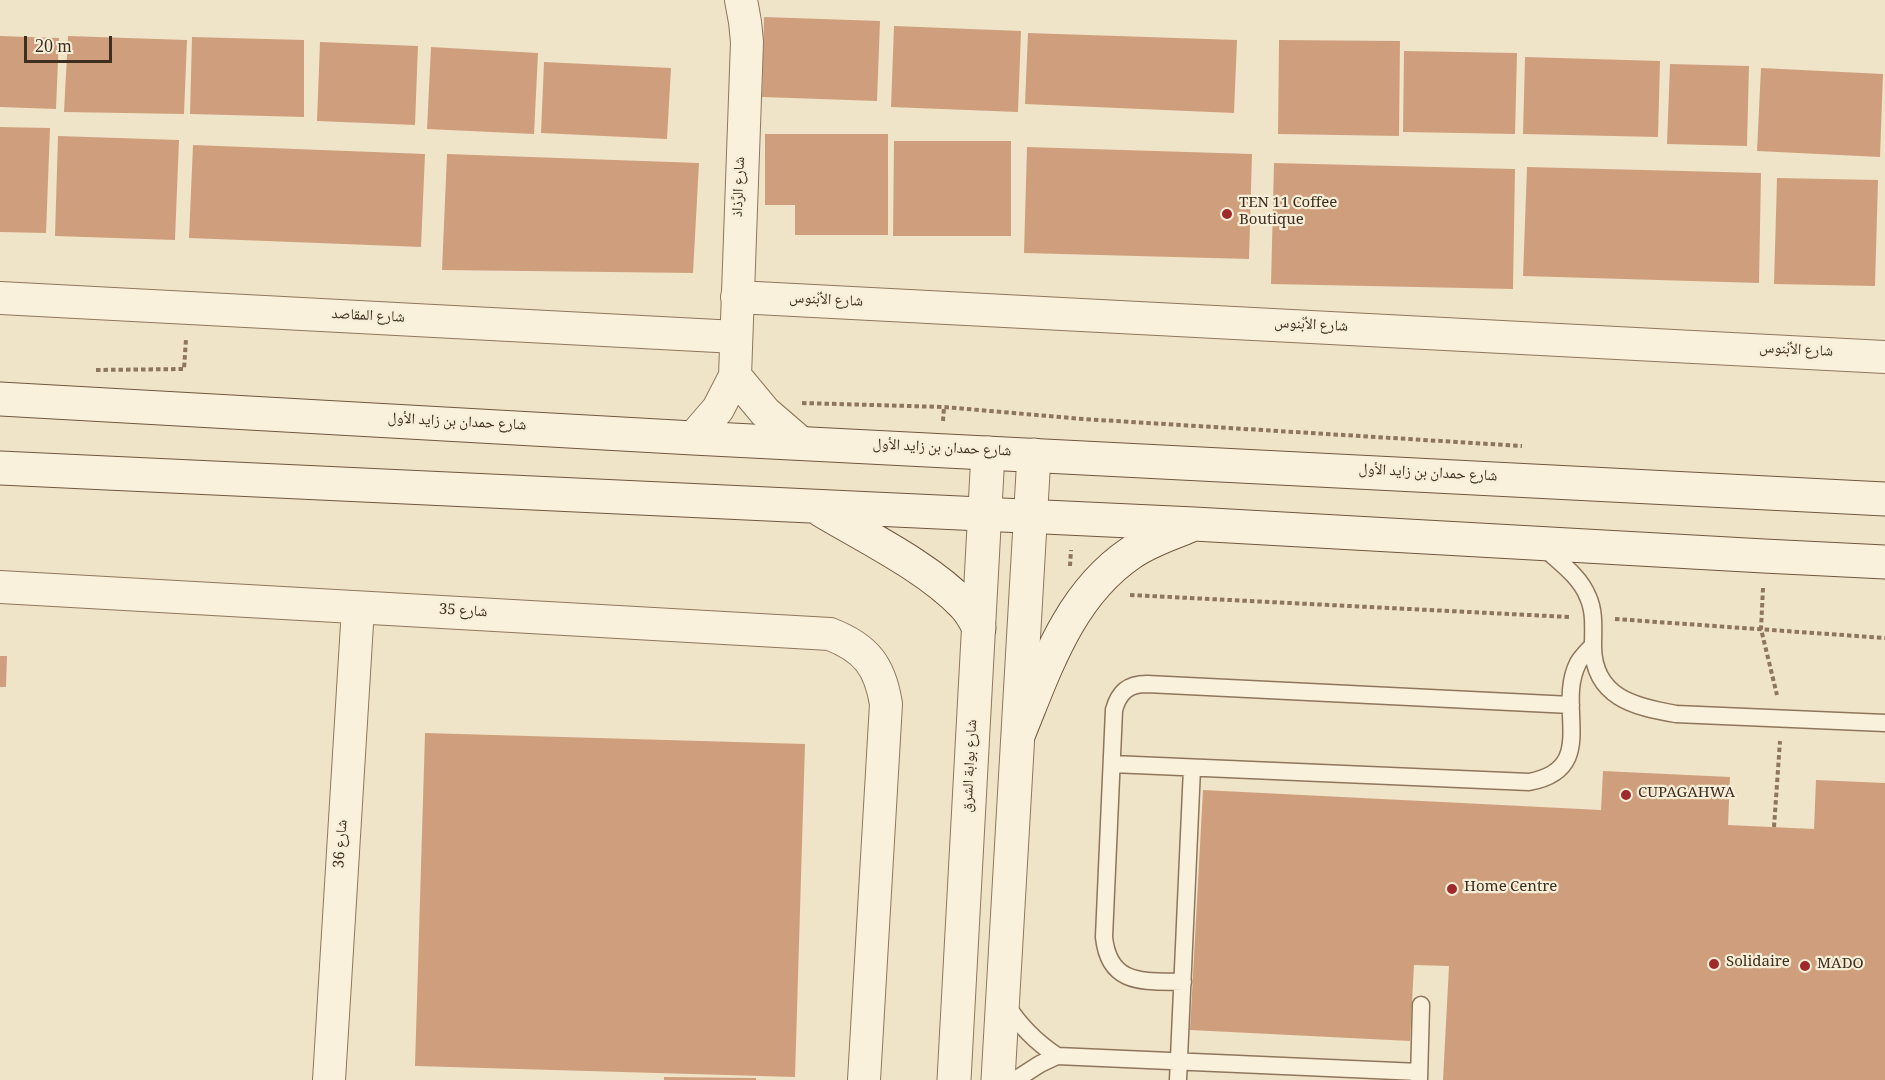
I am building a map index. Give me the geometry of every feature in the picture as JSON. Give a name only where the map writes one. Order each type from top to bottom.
[{"type":"main road","name":"شارع حمدان بن زايد الأول","points":[[0,399],[693,438],[1885,499]]},
{"type":"main road","name":"شارع بوابة الشرق","points":[[949,1073],[979,628],[988,453]]},
{"type":"main road","points":[[998,1080],[1034,455]]},
{"type":"main road","points":[[0,468],[1194,524],[1885,561]]},
{"type":"main road","points":[[817,507],[943,585],[966,606],[979,628]]},
{"type":"main road","points":[[1019,733],[1055,644],[1082,599],[1107,571],[1133,551],[1194,524]]},
{"type":"street","name":"شارع الرَّذاذ","points":[[693,438],[718,409],[735,375],[747,42],[741,0]]},
{"type":"street","name":"شارع الأبْنوس","points":[[737,297],[1885,357]]},
{"type":"street","name":"شارع المقاصد","points":[[0,298],[736,338]]},
{"type":"street","points":[[735,375],[756,402],[801,443]]},
{"type":"street","name":"شارع 35","points":[[0,587],[830,634],[847,641],[862,651],[875,666],[883,685],[886,704],[864,1080]]},
{"type":"street","name":"شارع 36","points":[[329,1080],[358,608]]},
{"type":"lane","points":[[1539,544],[1580,582],[1589,598],[1593,618],[1593,661],[1598,676],[1609,690],[1629,702],[1676,714],[1885,723]]},
{"type":"lane","points":[[1112,764],[1529,782],[1546,779],[1557,772],[1570,753],[1573,682],[1578,664],[1593,645]]},
{"type":"lane","points":[[1183,982],[1138,981],[1126,977],[1110,962],[1105,950],[1114,710],[1117,699],[1124,690],[1135,684],[1571,705]]},
{"type":"lane","points":[[1178,1080],[1192,768]]},
{"type":"lane","points":[[1003,1000],[1026,1031],[1057,1056]]},
{"type":"lane","points":[[1016,1080],[1057,1056],[1179,1061],[1261,1072],[1419,1076],[1421,1005]]},
{"type":"path","points":[[89,370],[184,369],[188,308]]},
{"type":"path","points":[[756,402],[944,407],[1083,419],[1533,447]]},
{"type":"path","points":[[1764,556],[1761,629],[1782,718],[1774,827]]},
{"type":"path","points":[[1088,593],[1593,618],[1885,638]]},
{"type":"building","points":[[764,17],[880,21],[877,101],[762,97]]},
{"type":"building","points":[[894,26],[1021,31],[1018,112],[891,107]]},
{"type":"building","points":[[1028,33],[1237,40],[1234,113],[1025,104]]},
{"type":"building","points":[[0,36],[59,38],[56,109],[0,107]]},
{"type":"building","points":[[68,36],[187,40],[184,114],[64,112]]},
{"type":"building","points":[[192,37],[304,40],[304,117],[190,114]]},
{"type":"building","points":[[1279,40],[1400,41],[1399,136],[1278,134]]},
{"type":"building","points":[[320,42],[418,46],[415,125],[317,121]]},
{"type":"building","points":[[431,47],[538,53],[534,134],[427,129]]},
{"type":"building","points":[[1404,51],[1517,53],[1515,134],[1403,132]]},
{"type":"building","points":[[1525,57],[1660,61],[1658,137],[1523,134]]},
{"type":"building","points":[[544,62],[671,68],[667,139],[541,133]]},
{"type":"building","points":[[1670,64],[1749,66],[1747,146],[1667,144]]},
{"type":"building","points":[[1761,68],[1883,74],[1880,157],[1757,151]]},
{"type":"building","points":[[0,127],[50,128],[46,233],[0,232]]},
{"type":"building","points":[[765,134],[888,134],[888,235],[795,235],[795,205],[765,205]]},
{"type":"building","points":[[58,136],[179,140],[175,240],[55,236]]},
{"type":"building","points":[[894,141],[1011,141],[1011,236],[893,236]]},
{"type":"building","points":[[193,145],[425,154],[421,247],[189,238]]},
{"type":"building","points":[[1027,147],[1252,154],[1249,259],[1024,253]]},
{"type":"building","points":[[447,154],[699,163],[693,273],[442,270]]},
{"type":"building","points":[[1274,163],[1515,169],[1513,289],[1271,284]]},
{"type":"building","points":[[1527,167],[1761,173],[1759,283],[1523,276]]},
{"type":"building","points":[[1777,178],[1878,180],[1875,286],[1774,284]]},
{"type":"building","points":[[0,656],[7,656],[6,687],[0,687]]},
{"type":"building","points":[[425,733],[805,744],[795,1077],[415,1066]]},
{"type":"building","points":[[1603,771],[1730,777],[1728,825],[1814,829],[1816,780],[1885,783],[1885,1080],[1443,1080],[1449,966],[1414,965],[1410,1041],[1190,1030],[1203,790],[1601,810]]},
{"type":"building","points":[[664,1077],[756,1078],[756,1080],[664,1080]]},
{"type":"place","name":"TEN 11 Coffee Boutique","points":[[1227,214]]},
{"type":"place","name":"CUPAGAHWA","points":[[1626,795]]},
{"type":"place","name":"Home Centre","points":[[1452,889]]},
{"type":"place","name":"Solidaire","points":[[1714,964]]},
{"type":"place","name":"MADO","points":[[1805,966]]}]
